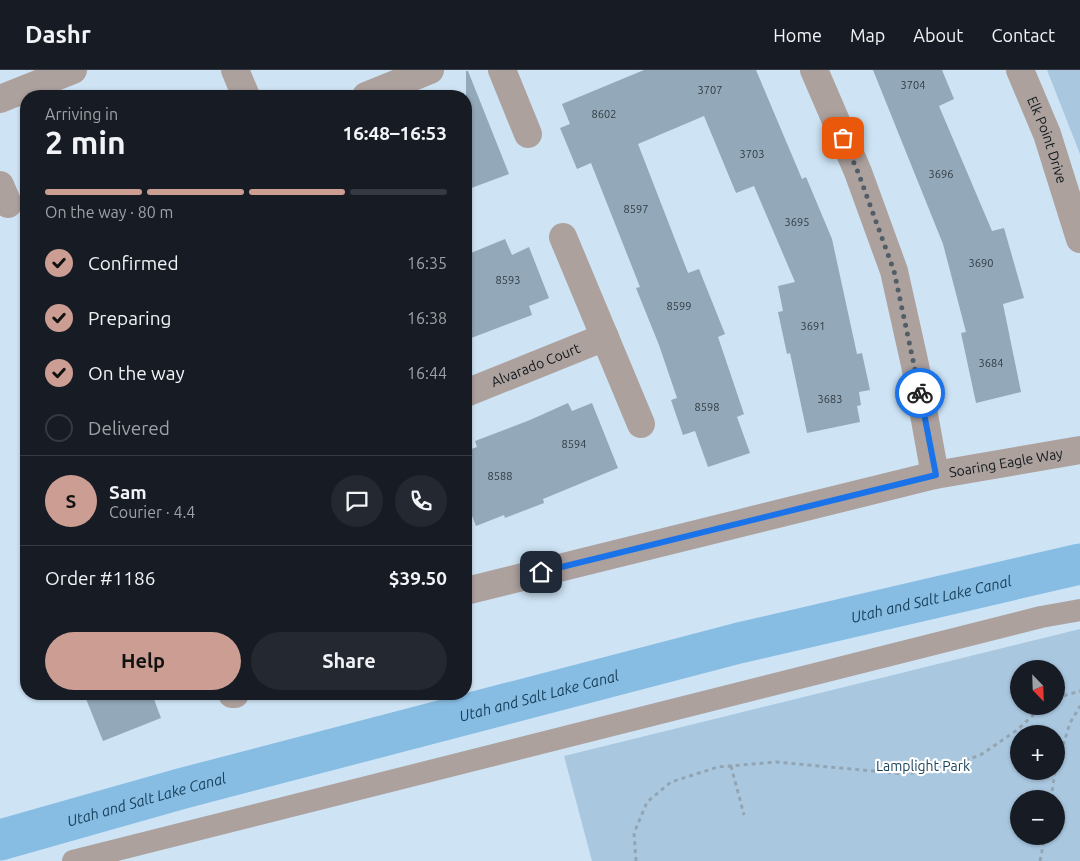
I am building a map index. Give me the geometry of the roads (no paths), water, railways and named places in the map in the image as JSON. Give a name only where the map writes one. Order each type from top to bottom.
[{"type":"street","points":[[23,90],[73,70]]},
{"type":"street","points":[[235,70],[243,90]]},
{"type":"street","points":[[381,90],[430,70]]},
{"type":"street","points":[[502,70],[528,134]]},
{"type":"street","points":[[814,70],[858,172],[894,271],[915,365],[936,475]]},
{"type":"street","name":"Elk Point Drive","points":[[1020,70],[1047,134],[1080,240]]},
{"type":"street","points":[[0,99],[20,91]]},
{"type":"street","points":[[564,237],[641,424]]},
{"type":"street","name":"Alvarado Court","points":[[472,391],[605,337]]},
{"type":"street","name":"Soaring Eagle Way","points":[[472,589],[936,475],[1080,450]]},
{"type":"lane","points":[[73,861],[1041,617],[1080,610]]},
{"type":"waterway","name":"Utah and Salt Lake Canal","points":[[0,840],[180,789],[739,643],[1080,564]]},
{"type":"park label","name":"Lamplight Park","points":[[923,766]]}]
